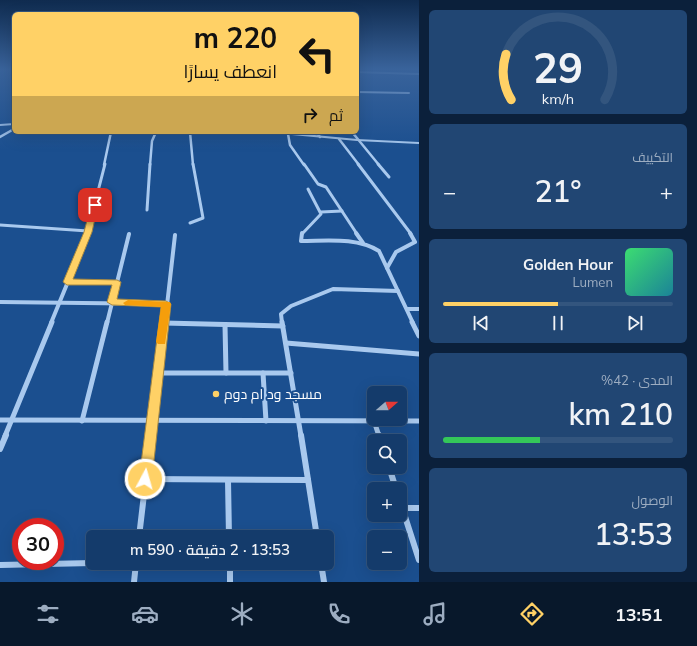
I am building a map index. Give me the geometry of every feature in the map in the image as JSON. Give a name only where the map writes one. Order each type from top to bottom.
[{"type":"street","points":[[0,125],[12,124]]},
{"type":"street","points":[[0,137],[12,130]]},
{"type":"street","points":[[0,448],[88,231],[100,186],[111,134]]},
{"type":"street","points":[[147,210],[152,141],[155,134]]},
{"type":"street","points":[[190,134],[192,158],[203,218],[190,222]]},
{"type":"street","points":[[363,243],[326,187],[318,184],[290,145],[288,134],[339,139],[419,143]]},
{"type":"street","points":[[353,134],[389,177]]},
{"type":"street","points":[[339,139],[414,238],[415,242],[396,252],[387,268]]},
{"type":"street","points":[[308,189],[321,212]]},
{"type":"street","points":[[321,212],[342,211]]},
{"type":"street","points":[[321,212],[317,220],[302,232],[301,241],[363,243],[374,247],[379,251],[419,336]]},
{"type":"street","points":[[0,225],[88,231]]},
{"type":"street","points":[[82,421],[129,234]]},
{"type":"street","points":[[140,530],[175,235]]},
{"type":"street","points":[[67,282],[117,282]]},
{"type":"street","points":[[316,530],[281,314],[291,306],[328,290],[354,288],[398,291]]},
{"type":"street","points":[[0,306],[1,302],[112,302],[166,304]]},
{"type":"street","points":[[407,309],[419,309]]},
{"type":"street","points":[[164,323],[283,326]]},
{"type":"street","points":[[225,325],[226,373]]},
{"type":"street","points":[[286,343],[419,354]]},
{"type":"street","points":[[158,373],[291,373]]},
{"type":"street","points":[[263,373],[266,421]]},
{"type":"street","points":[[0,420],[367,421]]},
{"type":"street","points":[[407,421],[419,421]]},
{"type":"street","points":[[145,479],[308,480]]},
{"type":"street","points":[[228,480],[229,530]]},
{"type":"street","points":[[407,505],[419,508]]},
{"type":"street","points":[[407,522],[419,560]]},
{"type":"street","points":[[0,565],[86,563]]},
{"type":"street","points":[[134,582],[135,570]]},
{"type":"street","points":[[230,570],[230,582]]},
{"type":"street","points":[[322,570],[324,582]]},
{"type":"slow traffic","points":[[128,303],[166,304],[162,342]]},
{"type":"place","name":"مسجد ود ام دوم","points":[[216,394]]},
{"type":"route","points":[[95,205],[88,232],[67,282],[117,282],[112,302],[166,304],[145,479]]}]
